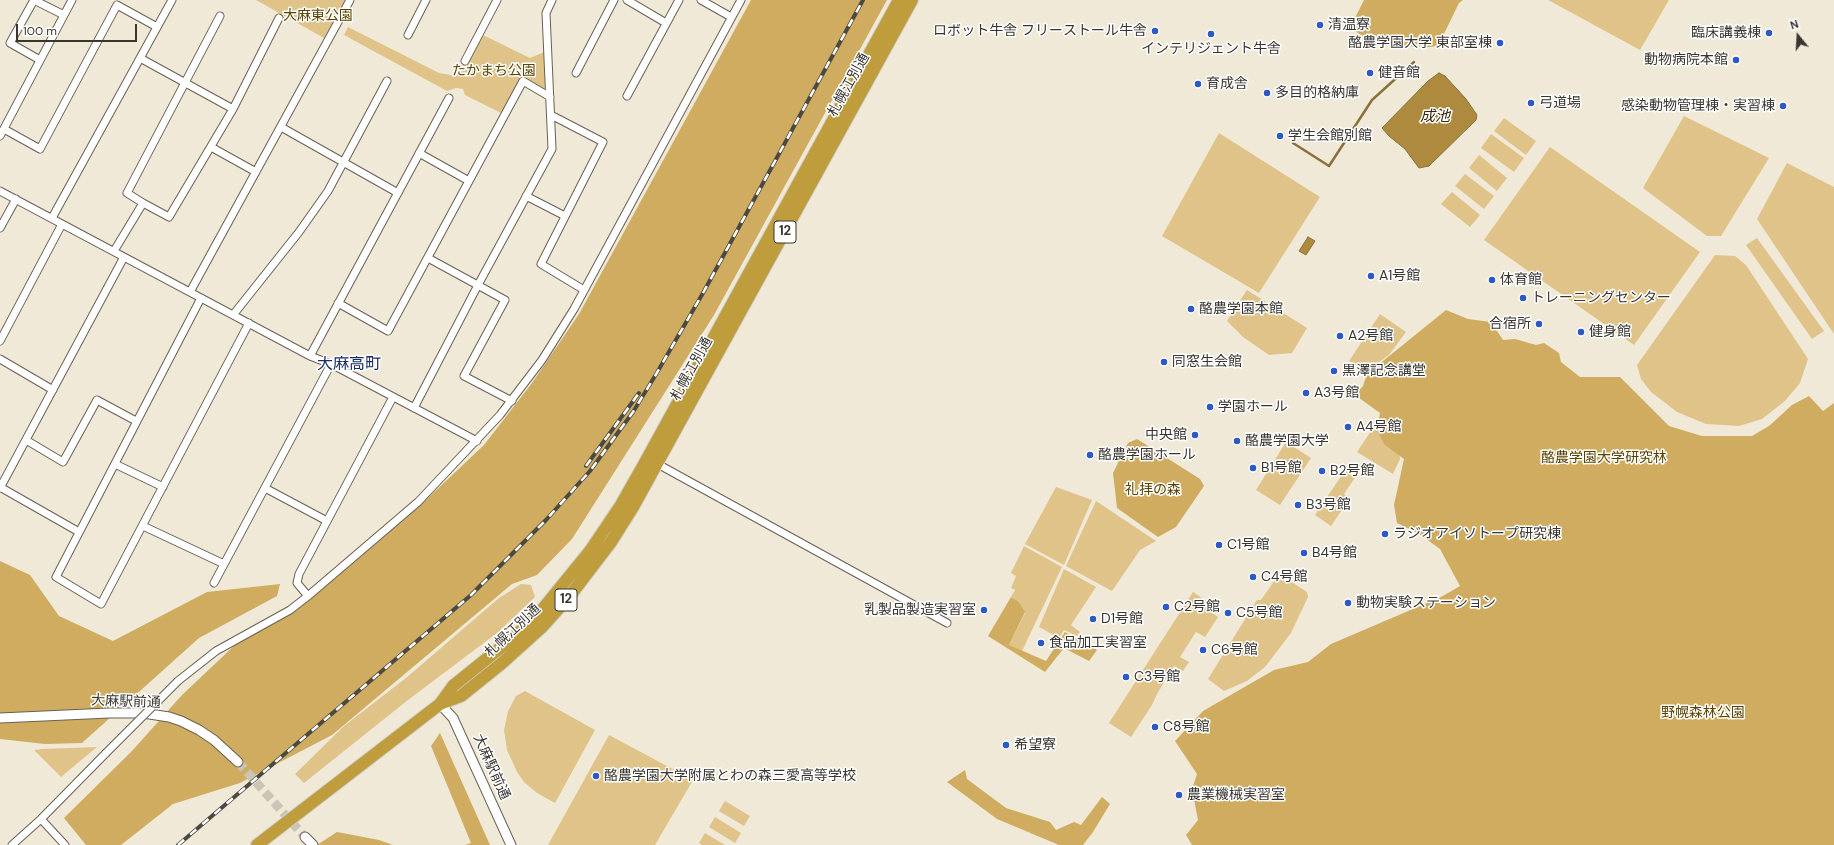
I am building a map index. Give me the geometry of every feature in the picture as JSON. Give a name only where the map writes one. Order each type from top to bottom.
[{"type":"highway","name":"札幌江別通","points":[[652,461],[899,0]]},
{"type":"highway","name":"札幌江別通","points":[[257,845],[440,704],[453,686],[515,636],[537,616],[564,585],[604,533],[652,461],[912,0]]},
{"type":"street","points":[[40,60],[10,43],[34,0],[64,15]]},
{"type":"street","points":[[72,0],[2,132],[40,149],[117,6],[157,27]]},
{"type":"street","points":[[52,218],[172,0]]},
{"type":"street","points":[[190,292],[350,0]]},
{"type":"street","points":[[408,35],[426,0]]},
{"type":"street","points":[[465,60],[497,0]]},
{"type":"street","points":[[414,408],[478,285],[552,149],[546,13],[552,0]]},
{"type":"street","points":[[576,73],[614,0]]},
{"type":"street","points":[[627,0],[666,23]]},
{"type":"street","points":[[627,96],[679,0]]},
{"type":"street","points":[[701,0],[731,17]]},
{"type":"street","points":[[12,845],[41,819],[178,681],[216,651],[290,610],[418,502],[477,441],[512,401],[542,360],[584,290],[741,0]]},
{"type":"street","points":[[220,16],[126,193],[143,204],[169,217],[233,109],[279,18]]},
{"type":"street","points":[[140,58],[233,109]]},
{"type":"street","points":[[233,315],[298,232],[328,190],[387,81]]},
{"type":"street","points":[[338,303],[388,331],[523,82],[550,97]]},
{"type":"street","points":[[310,356],[449,98]]},
{"type":"street","points":[[551,115],[603,142],[541,264],[584,290]]},
{"type":"street","points":[[281,127],[398,193]]},
{"type":"street","points":[[211,147],[256,172]]},
{"type":"street","points":[[419,153],[469,181]]},
{"type":"street","points":[[0,190],[310,356],[331,364],[477,441]]},
{"type":"street","points":[[526,196],[565,216]]},
{"type":"street","points":[[0,228],[16,199]]},
{"type":"street","points":[[114,251],[143,204]]},
{"type":"street","points":[[0,341],[62,224]]},
{"type":"street","points":[[79,532],[0,488],[124,257]]},
{"type":"street","points":[[428,258],[505,300],[464,376],[512,401]]},
{"type":"street","points":[[201,298],[56,577],[101,604],[249,323]]},
{"type":"street","points":[[0,359],[53,390]]},
{"type":"street","points":[[214,583],[331,364]]},
{"type":"street","points":[[308,596],[296,580],[393,397]]},
{"type":"street","points":[[26,440],[63,462],[97,400],[136,421]]},
{"type":"street","points":[[652,461],[947,623]]},
{"type":"street","points":[[115,464],[163,487]]},
{"type":"street","points":[[265,488],[327,521]]},
{"type":"street","points":[[143,526],[224,564]]},
{"type":"street","name":"大麻駅前通","points":[[440,704],[453,718],[511,845]]},
{"type":"street","name":"大麻駅前通","points":[[0,718],[109,713],[143,713],[169,717],[199,730],[214,740],[238,762]]},
{"type":"street","points":[[41,819],[64,845]]},
{"type":"street","points":[[305,837],[313,845]]},
{"type":"green space","name":"大麻東公園","points":[[256,0],[345,0],[324,38]]},
{"type":"green space","points":[[751,0],[887,0],[714,315],[572,539],[537,575],[512,584],[332,735],[240,783],[173,804],[121,845],[86,845],[64,818],[132,751],[182,695],[237,643],[307,593],[386,533],[429,497],[484,445],[532,383],[579,314]]},
{"type":"green space","points":[[1364,0],[1463,0],[1459,3],[1438,46],[1429,47],[1377,45],[1350,28]]},
{"type":"green space","points":[[1548,0],[1669,0],[1640,50]]},
{"type":"green space","name":"たかまち公園","points":[[348,27],[439,73],[456,76],[466,68],[483,35],[530,58],[544,52],[546,87],[542,89],[521,77],[501,113],[465,95],[463,89],[456,88],[447,91],[344,35]]},
{"type":"green space","points":[[1684,116],[1769,158],[1721,236],[1707,236],[1643,188]]},
{"type":"green space","points":[[1504,118],[1536,141],[1526,155],[1494,131]]},
{"type":"green space","points":[[1219,133],[1320,197],[1259,293],[1162,236]]},
{"type":"green space","points":[[1491,134],[1524,158],[1514,172],[1481,148]]},
{"type":"green space","points":[[1550,147],[1700,252],[1634,345],[1484,240]]},
{"type":"green space","points":[[1479,155],[1507,178],[1497,191],[1469,168]]},
{"type":"green space","points":[[1787,163],[1834,187],[1834,334],[1757,219]]},
{"type":"green space","points":[[1465,174],[1494,196],[1484,209],[1455,186]]},
{"type":"green space","points":[[1452,192],[1480,215],[1470,227],[1441,204]]},
{"type":"green space","points":[[1757,238],[1824,331],[1812,339],[1746,245]]},
{"type":"green space","points":[[1715,255],[1735,256],[1746,265],[1808,359],[1800,383],[1785,401],[1762,419],[1739,426],[1706,424],[1677,412],[1651,392],[1641,379],[1637,365]]},
{"type":"green space","points":[[1247,290],[1307,328],[1292,353],[1269,355],[1243,337],[1227,321]]},
{"type":"green space","points":[[1446,310],[1468,319],[1491,322],[1503,340],[1515,339],[1536,345],[1544,343],[1559,353],[1561,362],[1580,377],[1620,377],[1669,426],[1702,436],[1752,436],[1769,426],[1792,405],[1809,396],[1823,411],[1834,403],[1834,845],[1192,845],[1186,835],[1198,820],[1192,789],[1197,774],[1175,741],[1203,711],[1274,670],[1308,662],[1331,644],[1441,597],[1460,586],[1440,549],[1418,533],[1397,523],[1394,505],[1404,459],[1385,445],[1377,431],[1380,413],[1355,395],[1363,386],[1367,374]]},
{"type":"green space","points":[[1380,314],[1406,332],[1389,355],[1365,372],[1349,361]]},
{"type":"green space","points":[[1373,428],[1399,446],[1400,459],[1393,474],[1357,452]]},
{"type":"green space","name":"礼拝の森","points":[[1137,439],[1200,479],[1204,486],[1176,527],[1158,537],[1117,508],[1113,473],[1128,443]]},
{"type":"green space","points":[[1286,442],[1311,458],[1280,505],[1256,490]]},
{"type":"green space","points":[[1350,463],[1360,470],[1344,494],[1350,498],[1331,526],[1315,515]]},
{"type":"green space","points":[[1056,487],[1092,500],[1064,565],[1025,544]]},
{"type":"green space","points":[[1096,501],[1156,541],[1140,550],[1112,591],[1066,566]]},
{"type":"green space","points":[[1024,546],[1062,567],[1022,651],[1009,645],[1025,613],[1018,601],[1011,597],[1015,590],[1011,588],[1016,576],[1011,573]]},
{"type":"green space","points":[[0,561],[30,575],[59,616],[113,641],[207,592],[280,584],[277,596],[199,638],[82,743],[45,744],[0,739]]},
{"type":"green space","points":[[1064,569],[1096,587],[1071,625],[1080,632],[1077,636],[1064,630],[1059,638],[1039,627]]},
{"type":"green space","points":[[1279,574],[1307,592],[1308,597],[1291,633],[1265,667],[1247,681],[1224,691],[1208,679],[1257,600],[1261,600]]},
{"type":"green space","points":[[521,584],[531,585],[535,597],[497,633],[408,700],[304,783],[295,774],[344,726],[406,678],[499,598]]},
{"type":"green space","points":[[1193,592],[1212,605],[1208,610],[1218,617],[1205,637],[1196,632],[1180,657],[1189,662],[1183,671],[1174,666],[1152,705],[1131,737],[1109,723]]},
{"type":"green space","points":[[1011,597],[1018,601],[1025,612],[1009,645],[1046,661],[1065,632],[1097,650],[1089,661],[1064,648],[1045,672],[988,636]]},
{"type":"green space","points":[[525,691],[595,730],[555,803],[537,793],[524,782],[517,772],[507,750],[504,730],[508,711],[516,696]]},
{"type":"green space","points":[[440,733],[490,845],[465,845],[471,843],[431,746]]},
{"type":"green space","points":[[609,735],[693,780],[655,845],[548,845]]},
{"type":"green space","points":[[97,747],[61,777],[34,750],[42,749]]},
{"type":"green space","points":[[965,770],[967,779],[1006,808],[1050,822],[1056,830],[1074,822],[1081,825],[1102,797],[1110,804],[1093,832],[1083,845],[1059,845],[997,819],[947,782]]},
{"type":"green space","points":[[725,801],[750,816],[744,826],[719,811]]},
{"type":"green space","points":[[715,817],[741,833],[735,843],[709,827]]},
{"type":"green space","points":[[337,832],[379,840],[393,845],[317,845]]},
{"type":"green space","points":[[705,833],[725,845],[702,845],[699,843]]},
{"type":"water","name":"成池","points":[[1439,73],[1445,76],[1466,99],[1477,115],[1476,120],[1429,166],[1419,168],[1405,149],[1382,128],[1428,81]]},
{"type":"water","points":[[1308,237],[1315,241],[1306,255],[1299,251]]},
{"type":"waterway","points":[[1293,143],[1329,166],[1372,100],[1414,62]]},
{"type":"tunnel","points":[[238,762],[305,837]]},
{"type":"railway","points":[[178,845],[471,595],[546,520],[590,471],[633,412],[655,376],[703,293],[863,0]]},
{"type":"railway","points":[[586,466],[639,393]]},
{"type":"place","name":"清温寮","points":[[1320,25]]},
{"type":"place","name":"ロボット牛舎 フリーストール牛舎","points":[[1155,31]]},
{"type":"place","name":"臨床講義棟","points":[[1769,33]]},
{"type":"place","name":"インテリジェント牛舎","points":[[1211,34]]},
{"type":"place","name":"酪農学園大学 東部室棟","points":[[1500,43]]},
{"type":"place","name":"動物病院本館","points":[[1736,60]]},
{"type":"place","name":"健音館","points":[[1370,73]]},
{"type":"place","name":"育成舎","points":[[1198,84]]},
{"type":"place","name":"多目的格納庫","points":[[1267,93]]},
{"type":"place","name":"弓道場","points":[[1531,103]]},
{"type":"place","name":"感染動物管理棟・実習棟","points":[[1783,106]]},
{"type":"place","name":"学生会館別館","points":[[1280,136]]},
{"type":"place","name":"A1号館","points":[[1371,276]]},
{"type":"place","name":"体育館","points":[[1492,280]]},
{"type":"place","name":"トレーニングセンター","points":[[1523,298]]},
{"type":"place","name":"酪農学園本館","points":[[1191,309]]},
{"type":"place","name":"合宿所","points":[[1539,324]]},
{"type":"place","name":"健身館","points":[[1581,332]]},
{"type":"place","name":"A2号館","points":[[1340,336]]},
{"type":"place","name":"同窓生会館","points":[[1164,362]]},
{"type":"place","name":"黒澤記念講堂","points":[[1334,371]]},
{"type":"place","name":"A3号館","points":[[1306,393]]},
{"type":"place","name":"学園ホール","points":[[1210,407]]},
{"type":"place","name":"A4号館","points":[[1348,427]]},
{"type":"place","name":"中央館","points":[[1195,435]]},
{"type":"place","name":"酪農学園大学","points":[[1237,441]]},
{"type":"place","name":"酪農学園ホール","points":[[1090,455]]},
{"type":"place","name":"B1号館","points":[[1253,468]]},
{"type":"place","name":"B2号館","points":[[1322,471]]},
{"type":"place","name":"B3号館","points":[[1298,505]]},
{"type":"place","name":"ラジオアイソトープ研究棟","points":[[1385,534]]},
{"type":"place","name":"C1号館","points":[[1219,545]]},
{"type":"place","name":"B4号館","points":[[1304,553]]},
{"type":"place","name":"C4号館","points":[[1253,577]]},
{"type":"place","name":"動物実験ステーション","points":[[1348,603]]},
{"type":"place","name":"C2号館","points":[[1166,607]]},
{"type":"place","name":"乳製品製造実習室","points":[[984,610]]},
{"type":"place","name":"C5号館","points":[[1228,613]]},
{"type":"place","name":"D1号館","points":[[1093,619]]},
{"type":"place","name":"食品加工実習室","points":[[1041,643]]},
{"type":"place","name":"C6号館","points":[[1203,650]]},
{"type":"place","name":"C3号館","points":[[1126,677]]},
{"type":"place","name":"C8号館","points":[[1155,727]]},
{"type":"place","name":"希望寮","points":[[1006,745]]},
{"type":"place","name":"酪農学園大学附属とわの森三愛高等学校","points":[[596,776]]},
{"type":"place","name":"農業機械実習室","points":[[1179,795]]},
{"type":"district","name":"大麻高町","points":[[349,365]]},
{"type":"park label","name":"酪農学園大学研究林","points":[[1604,458]]},
{"type":"park label","name":"野幌森林公園","points":[[1703,713]]}]
